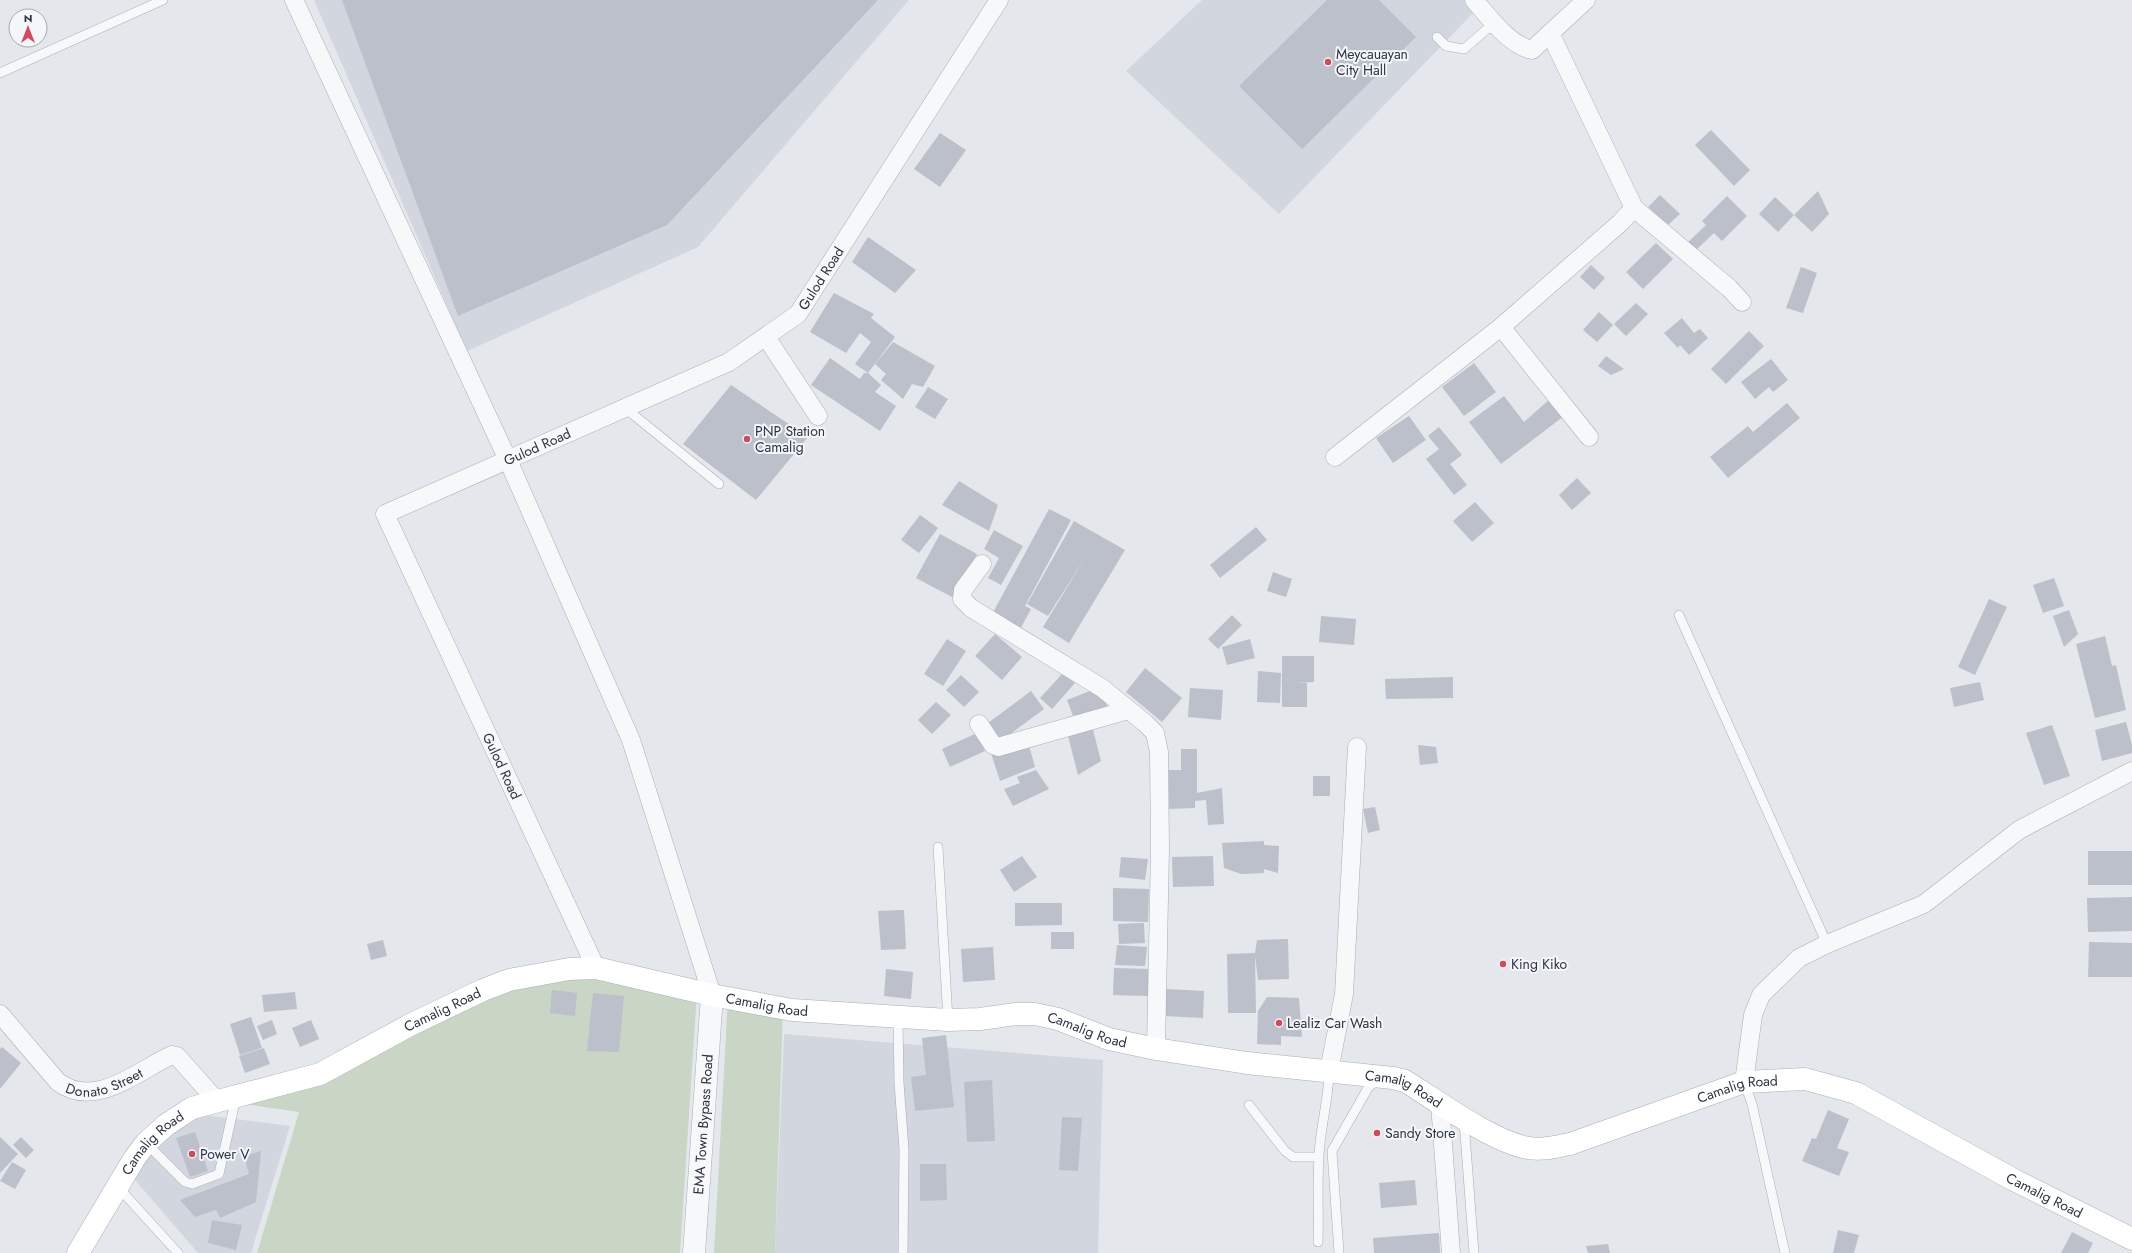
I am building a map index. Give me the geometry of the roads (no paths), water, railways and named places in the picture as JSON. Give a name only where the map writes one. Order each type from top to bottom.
[{"type":"main road","name":"Camalig Road","points":[[78,1253],[117,1186],[146,1143],[166,1125],[192,1108],[320,1074],[410,1025],[509,980],[569,969],[596,968],[712,995],[792,1010],[898,1018],[948,1020],[980,1019],[1016,1014],[1035,1014],[1058,1019],[1109,1039],[1156,1049],[1247,1063],[1381,1076],[1405,1081],[1505,1142],[1529,1148],[1549,1149],[1570,1144],[1744,1082],[1804,1080],[1856,1093],[2014,1180],[2132,1239]]},
{"type":"street","points":[[294,0],[508,460],[631,740],[712,995]]},
{"type":"street","name":"Gulod Road","points":[[596,968],[385,514],[729,362],[798,314],[999,0]]},
{"type":"street","points":[[1474,0],[1498,27],[1523,48],[1532,50],[1586,0]]},
{"type":"street","points":[[1550,32],[1634,208],[1729,288],[1742,302]]},
{"type":"street","points":[[1334,456],[1501,327],[1620,223],[1634,208]]},
{"type":"street","points":[[1501,327],[1589,437]]},
{"type":"street","points":[[766,337],[818,416]]},
{"type":"street","points":[[982,564],[963,590],[962,599],[971,608],[1102,688],[1155,733],[1159,752],[1160,848],[1156,1049]]},
{"type":"street","points":[[979,724],[993,744],[998,747],[1128,710]]},
{"type":"street","points":[[1329,1071],[1344,994],[1357,747]]},
{"type":"street","points":[[1744,1082],[1753,1015],[1761,995],[1799,958],[1827,944],[1924,904],[2019,830],[2132,771]]},
{"type":"street","name":"EMA Town Bypass Road","points":[[694,1253],[712,995]]},
{"type":"street","name":"Donato Street","points":[[0,1014],[58,1082],[66,1088],[76,1091],[95,1091],[120,1083],[172,1055],[177,1056],[226,1098]]},
{"type":"street","points":[[1440,1103],[1451,1253]]},
{"type":"lane","points":[[0,73],[163,0]]},
{"type":"lane","points":[[1437,37],[1446,46],[1464,49],[1487,30],[1498,27]]},
{"type":"lane","points":[[625,408],[719,484]]},
{"type":"lane","points":[[1679,615],[1827,944]]},
{"type":"lane","points":[[938,847],[948,1020]]},
{"type":"lane","points":[[898,1018],[898,1083],[904,1149],[903,1253]]},
{"type":"lane","points":[[1318,1242],[1319,1157],[1322,1119],[1329,1088],[1329,1071]]},
{"type":"lane","points":[[1339,1253],[1332,1151],[1368,1088],[1381,1076]]},
{"type":"lane","points":[[1744,1082],[1752,1104],[1785,1253]]},
{"type":"lane","points":[[146,1143],[185,1182],[192,1184],[219,1174],[226,1098]]},
{"type":"lane","points":[[1249,1105],[1285,1151],[1293,1157],[1319,1157]]},
{"type":"lane","points":[[1464,1118],[1474,1253]]},
{"type":"lane","points":[[117,1186],[178,1253]]},
{"type":"place","name":"Meycauayan City Hall","points":[[1328,62]]},
{"type":"place","name":"PNP Station Camalig","points":[[747,439]]},
{"type":"place","name":"King Kiko","points":[[1503,964]]},
{"type":"place","name":"Lealiz Car Wash","points":[[1279,1023]]},
{"type":"place","name":"Sandy Store","points":[[1377,1133]]},
{"type":"place","name":"Power V","points":[[192,1154]]}]
